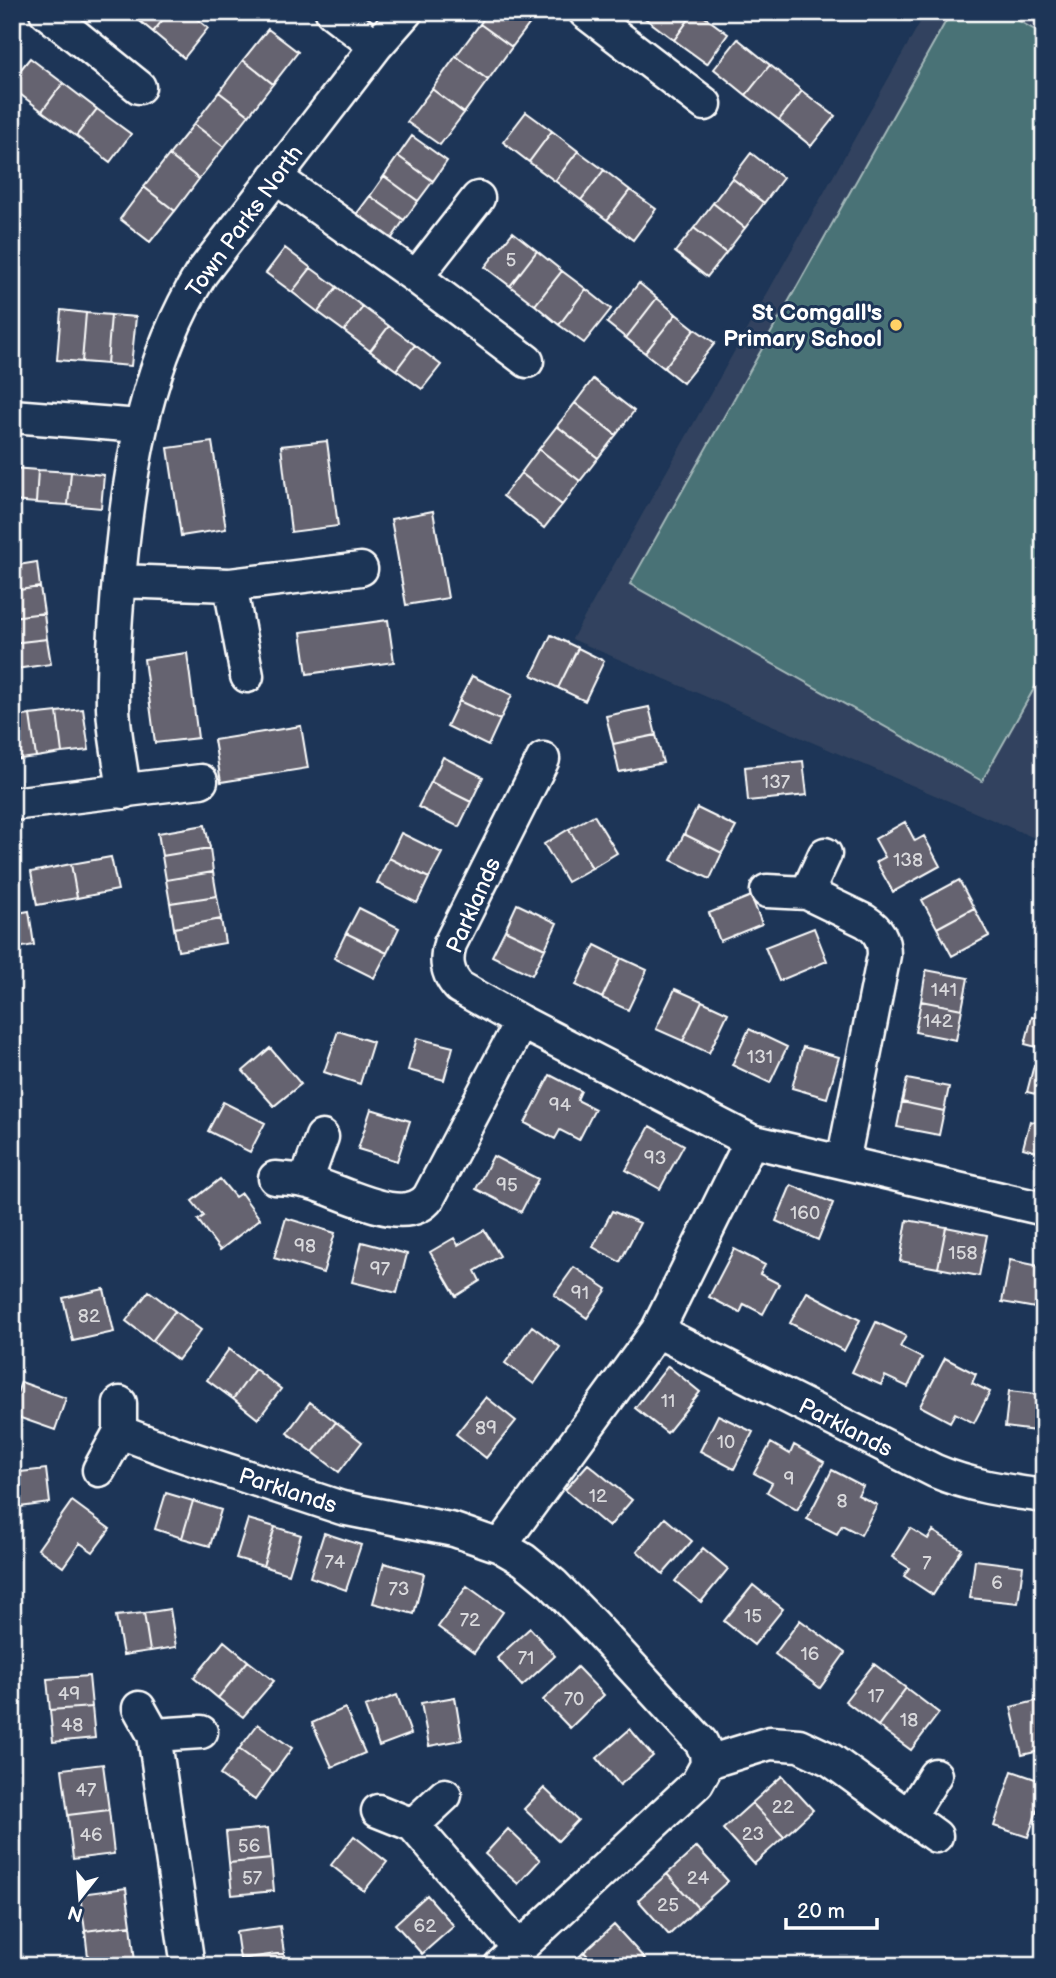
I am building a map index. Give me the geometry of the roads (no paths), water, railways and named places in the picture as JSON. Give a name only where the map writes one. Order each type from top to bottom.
[{"type":"street","points":[[46,12],[139,87]]},
{"type":"street","points":[[332,12],[376,46]]},
{"type":"street","name":"Town Parks North","points":[[124,792],[113,709],[119,581],[128,492],[139,426],[167,340],[182,305],[201,274],[376,46],[406,12]]},
{"type":"street","points":[[585,12],[705,104]]},
{"type":"street","points":[[275,177],[416,277],[527,361]]},
{"type":"street","points":[[416,277],[478,198]]},
{"type":"street","points":[[12,416],[139,426]]},
{"type":"street","points":[[119,581],[230,585],[362,569]]},
{"type":"street","points":[[230,585],[247,676]]},
{"type":"street","name":"Parklands","points":[[543,759],[450,944],[450,974],[459,986],[521,1022],[751,1141],[1044,1209]]},
{"type":"street","points":[[12,804],[201,781]]},
{"type":"street","points":[[807,892],[825,854]]},
{"type":"street","points":[[767,891],[807,892],[873,926],[883,943],[884,956],[843,1162]]},
{"type":"street","points":[[275,1178],[306,1181],[392,1210],[408,1211],[421,1205],[429,1197],[521,1022]]},
{"type":"street","points":[[306,1181],[322,1137]]},
{"type":"street","points":[[500,1546],[657,1331],[751,1141]]},
{"type":"street","name":"Parklands","points":[[657,1331],[955,1480],[997,1490],[1044,1496]]},
{"type":"street","name":"Parklands","points":[[99,1470],[120,1417],[177,1454],[342,1508],[454,1530],[500,1546],[524,1560],[553,1584],[594,1626],[701,1742],[708,1762]]},
{"type":"street","points":[[188,1966],[147,1722],[201,1732]]},
{"type":"street","points":[[377,1811],[413,1825],[510,1957],[697,1783],[708,1762],[770,1743],[799,1745],[831,1760],[936,1836]]},
{"type":"street","points":[[910,1815],[935,1775]]},
{"type":"street","points":[[413,1825],[445,1795]]},
{"type":"place","name":"St Comgall's Primary School","points":[[896,325]]}]
